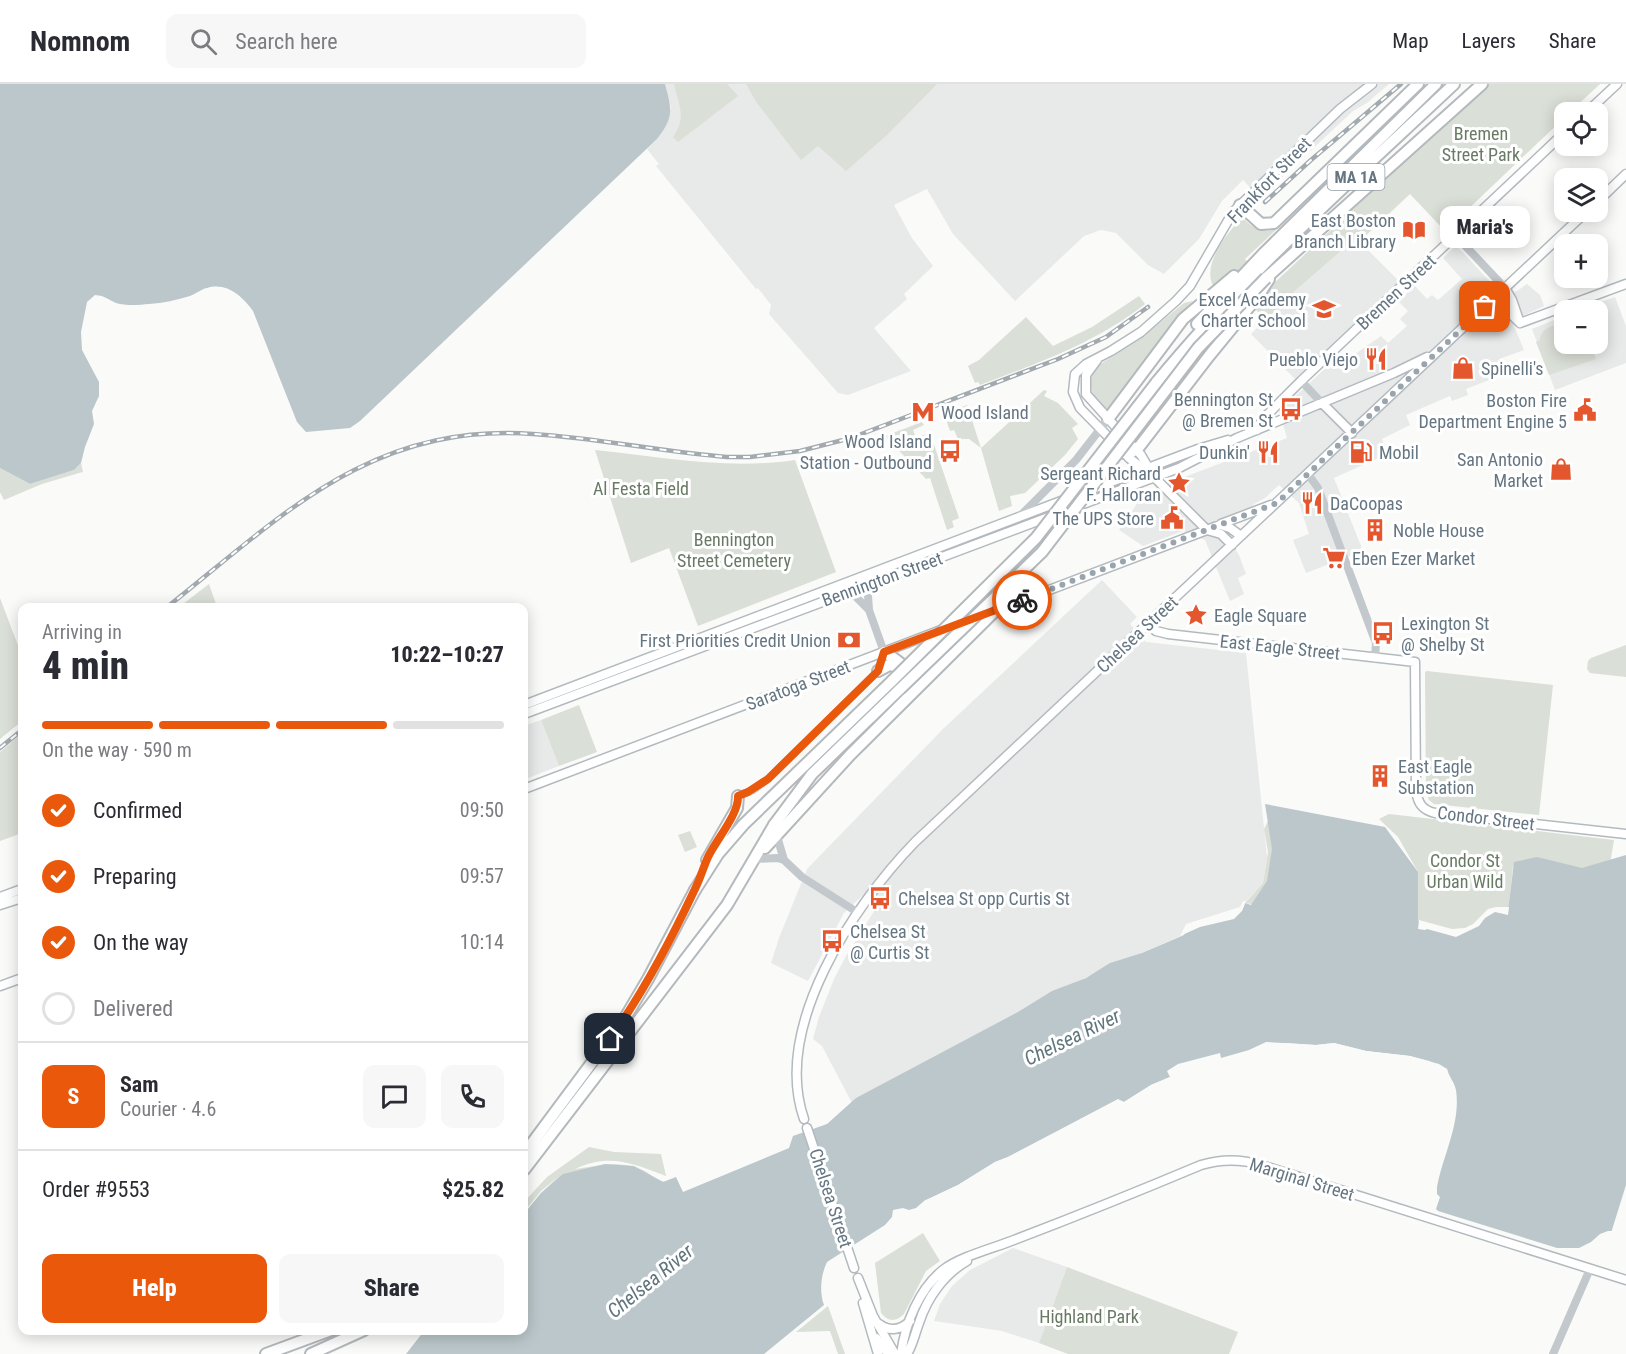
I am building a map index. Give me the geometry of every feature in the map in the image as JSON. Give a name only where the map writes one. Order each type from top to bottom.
[{"type":"highway","points":[[1240,205],[1262,224],[1269,225],[1277,221],[1418,84]]},
{"type":"highway","points":[[1108,419],[1189,312],[1261,270],[1436,84]]},
{"type":"highway","name":"MA 1A","points":[[528,1149],[625,1018],[695,890],[718,854],[744,824],[1036,538],[1156,383],[1209,321],[1454,84]]},
{"type":"highway","points":[[1437,124],[1475,84]]},
{"type":"highway","name":"MA 1A","points":[[528,1165],[723,910],[774,825],[812,774],[1042,552],[1198,348],[1261,270],[1482,84]]},
{"type":"highway","points":[[1124,453],[1136,450],[1258,297],[1261,270]]},
{"type":"highway","points":[[1115,409],[1118,418],[1134,433],[1140,436],[1147,435]]},
{"type":"highway","points":[[755,859],[850,755],[997,609]]},
{"type":"highway","points":[[884,652],[908,671],[913,680],[908,697]]},
{"type":"highway","points":[[878,671],[889,665],[908,671]]},
{"type":"highway","points":[[695,890],[708,857],[737,808],[738,796]]},
{"type":"highway","points":[[266,1354],[317,1335]]},
{"type":"highway","points":[[310,1354],[353,1335]]},
{"type":"main road","name":"Frankfort Street","points":[[1146,469],[1124,453],[1077,405],[1073,389],[1076,374],[1079,369],[1150,325],[1182,295],[1190,286],[1229,219],[1240,205],[1340,109],[1372,84]]},
{"type":"main road","points":[[1598,102],[1617,84]]},
{"type":"main road","name":"Bremen Street","points":[[1257,430],[1263,419],[1301,381],[1554,143]]},
{"type":"main road","points":[[1608,191],[1626,174]]},
{"type":"main road","name":"Chelsea Street","points":[[854,1268],[804,1120],[797,1094],[796,1068],[803,1028],[829,963],[857,912],[915,842],[1575,222]]},
{"type":"main road","points":[[1520,323],[1626,284]]},
{"type":"main road","points":[[1505,288],[1504,299],[1510,314],[1520,323]]},
{"type":"main road","points":[[1505,288],[1520,323]]},
{"type":"main road","points":[[1476,316],[1498,311],[1510,314]]},
{"type":"main road","name":"Bennington Street","points":[[528,712],[916,561],[1154,477],[1194,461],[1237,438],[1394,373],[1438,351]]},
{"type":"main road","points":[[1100,357],[1088,372],[1085,391],[1088,398],[1136,450],[1146,469],[1207,530],[1221,534],[1232,545]]},
{"type":"main road","points":[[1322,403],[1352,434]]},
{"type":"main road","name":"Bennington Street","points":[[916,561],[1020,517],[1210,444],[1237,438]]},
{"type":"main road","name":"Saratoga Street","points":[[528,787],[1277,503]]},
{"type":"main road","points":[[1220,525],[1230,528],[1241,536]]},
{"type":"main road","name":"Bennington Street","points":[[528,704],[851,586]]},
{"type":"main road","name":"East Eagle Street","points":[[1148,624],[1156,631],[1168,634],[1415,662]]},
{"type":"main road","name":"Condor Street","points":[[1415,662],[1416,791],[1418,802],[1424,808],[1435,813],[1626,834]]},
{"type":"main road","points":[[0,897],[18,890]]},
{"type":"main road","points":[[0,905],[18,899]]},
{"type":"main road","points":[[0,986],[18,979]]},
{"type":"main road","name":"Marginal Street","points":[[901,1354],[910,1321],[923,1293],[940,1272],[957,1261],[1201,1166],[1235,1160],[1270,1167],[1626,1280]]},
{"type":"main road","name":"Marginal Street","points":[[907,1354],[923,1312],[934,1293],[959,1266],[982,1253]]},
{"type":"main road","points":[[859,1282],[872,1322],[878,1354]]},
{"type":"main road","points":[[872,1322],[894,1330],[910,1321]]},
{"type":"main road","points":[[872,1322],[888,1354]]},
{"type":"main road","points":[[872,1322],[895,1354]]},
{"type":"street","points":[[1456,236],[1505,288]]},
{"type":"street","points":[[1301,381],[1322,403]]},
{"type":"street","points":[[1020,517],[1068,468],[1108,419]]},
{"type":"street","points":[[1308,474],[1318,488],[1376,643],[1374,657]]},
{"type":"street","points":[[738,796],[768,779],[878,671],[884,652],[869,610],[863,581]]},
{"type":"street","points":[[851,586],[869,610]]},
{"type":"street","points":[[774,825],[784,860],[797,873],[857,912]]},
{"type":"street","points":[[755,859],[784,860]]},
{"type":"street","points":[[1553,1354],[1590,1269]]},
{"type":"shaded area","points":[[665,84],[1389,84],[1367,103],[1353,111],[1260,198],[1243,180],[1222,201],[1199,239],[1164,274],[1148,265],[1116,233],[1101,230],[1084,236],[1015,301],[953,234],[927,189],[894,205],[912,238],[933,266],[904,294],[907,299],[874,328],[911,371],[848,395],[838,393],[769,314],[771,305],[656,166],[659,164],[647,149],[657,139],[671,108]]},
{"type":"shaded area","name":"Excel Academy Charter School","points":[[1356,238],[1399,281],[1295,379],[1251,334],[1296,290]]},
{"type":"shaded area","points":[[1456,245],[1492,284],[1501,302],[1527,284],[1540,295],[1544,306],[1512,321],[1524,350],[1499,359],[1501,366],[1494,369],[1497,377],[1466,389],[1468,395],[1452,401],[1450,396],[1406,415],[1410,425],[1382,439],[1387,454],[1334,478],[1363,551],[1306,573],[1293,540],[1309,534],[1299,503],[1279,485],[1265,498],[1254,504],[1226,534],[1239,555],[1246,574],[1238,578],[1244,594],[1230,601],[1205,540],[1183,531],[1143,546],[1119,530],[1145,492],[1287,438],[1279,411],[1342,353],[1348,359],[1381,336],[1388,343],[1407,326],[1400,319],[1408,311],[1398,301],[1415,286],[1427,299],[1432,295],[1438,300],[1462,279],[1443,258]]},
{"type":"shaded area","points":[[1615,297],[1626,326],[1626,363],[1555,390],[1532,329],[1554,320],[1554,354],[1608,354],[1607,300]]},
{"type":"shaded area","points":[[1102,580],[1137,617],[1130,624],[1146,642],[1246,653],[1267,857],[1263,883],[1242,909],[1071,984],[852,1103],[822,1046],[813,1039],[834,979],[878,905],[865,893],[844,913],[808,981],[771,963],[807,869],[943,729]]},
{"type":"shaded area","points":[[541,720],[559,766],[528,778],[528,725]]},
{"type":"shaded area","points":[[1013,1248],[1067,1267],[1039,1343],[1002,1331],[934,1321],[940,1304],[952,1286],[970,1270]]},
{"type":"green space","points":[[674,84],[727,84],[738,96],[678,142],[673,137],[680,123],[681,111]]},
{"type":"green space","points":[[746,84],[937,84],[887,135],[846,171],[818,146],[801,160],[757,103]]},
{"type":"green space","name":"Bremen Street Park","points":[[1487,84],[1600,84],[1581,102],[1554,102],[1554,127],[1445,231],[1410,194],[1360,241],[1356,238],[1296,290],[1266,320],[1225,279],[1213,286],[1210,277],[1213,259],[1218,249],[1242,217],[1258,229],[1266,231],[1277,229],[1245,259],[1271,286]]},
{"type":"green space","points":[[1139,296],[1145,304],[1087,341],[980,385],[978,382],[975,383],[968,366],[979,360],[1026,317],[1053,346],[1092,327]]},
{"type":"green space","points":[[1193,301],[1107,412],[1091,390],[1091,378],[1094,371],[1099,365],[1137,341],[1184,303]]},
{"type":"green space","points":[[1554,325],[1554,354],[1594,354],[1596,359],[1549,375],[1536,342],[1540,340],[1545,330]]},
{"type":"green space","points":[[1044,390],[1047,391],[1044,396],[1058,403],[1078,424],[1072,428],[1078,439],[1065,455],[1025,493],[1010,496],[1012,506],[999,511],[981,448]]},
{"type":"green space","points":[[967,405],[981,448],[969,439],[958,439],[954,430],[950,431],[944,414]]},
{"type":"green space","points":[[922,422],[924,425],[913,430],[916,438],[930,433],[959,518],[952,521],[954,527],[947,530],[930,478],[926,479],[885,436]]},
{"type":"green space","name":"Bennington Street Cemetery","points":[[595,450],[720,463],[770,463],[795,460],[836,572],[698,626],[669,548],[631,563]]},
{"type":"green space","points":[[81,463],[83,472],[42,484],[4,500],[0,492],[0,468],[30,484],[74,470]]},
{"type":"green space","points":[[209,584],[216,603],[184,603]]},
{"type":"green space","points":[[0,598],[18,645],[18,724],[0,739]]},
{"type":"green space","points":[[1626,645],[1626,677],[1590,673],[1587,669],[1591,658]]},
{"type":"green space","points":[[1425,672],[1553,685],[1539,815],[1434,804],[1429,800],[1426,793]]},
{"type":"green space","points":[[579,705],[597,752],[559,766],[541,720]]},
{"type":"green space","points":[[18,736],[18,834],[0,841],[0,752]]},
{"type":"green space","name":"Condor St Urban Wild","points":[[1389,814],[1614,840],[1608,876],[1513,866],[1505,944],[1245,903],[1263,883],[1268,852],[1264,829],[1268,821],[1418,872],[1398,837],[1379,819]]},
{"type":"green space","points":[[690,831],[697,847],[685,852],[678,835]]},
{"type":"green space","points":[[589,1147],[614,1152],[661,1154],[666,1176],[620,1162],[587,1164],[575,1169],[607,1164],[632,1166],[665,1182],[528,1213],[528,1209],[541,1193],[559,1176],[541,1191],[528,1207],[528,1198],[547,1177]]},
{"type":"green space","points":[[923,1233],[940,1261],[926,1271],[904,1314],[895,1320],[889,1319],[881,1313],[875,1263]]},
{"type":"green space","name":"Highland Park","points":[[1067,1267],[1238,1332],[1229,1354],[1068,1354],[1039,1343]]},
{"type":"green space","points":[[828,1306],[845,1354],[838,1354],[830,1331],[796,1332]]},
{"type":"water","points":[[0,84],[665,84],[670,113],[657,139],[350,428],[306,432],[297,422],[253,311],[233,292],[214,287],[175,300],[137,305],[120,304],[95,295],[87,302],[81,332],[82,350],[99,382],[99,396],[92,411],[94,424],[81,463],[74,470],[30,484],[0,468]]},
{"type":"water","name":"Chelsea River","points":[[1265,804],[1385,827],[1418,872],[1418,921],[1452,932],[1466,931],[1490,912],[1508,911],[1514,862],[1537,857],[1582,868],[1626,855],[1626,1231],[1608,1231],[1579,1248],[1557,1248],[1438,1211],[1436,1209],[1440,1197],[1437,1194],[1437,1187],[1454,1127],[1457,1102],[1456,1090],[1447,1069],[1410,1056],[1366,1051],[1334,1043],[1316,1045],[1266,1042],[1249,1050],[1221,1058],[1220,1053],[1178,1064],[1167,1071],[1170,1077],[1151,1085],[1124,1102],[1118,1100],[995,1162],[958,1185],[924,1201],[916,1208],[893,1210],[892,1217],[885,1225],[827,1262],[821,1283],[824,1305],[764,1354],[406,1354],[421,1335],[528,1335],[528,1209],[541,1193],[563,1174],[605,1164],[634,1166],[663,1182],[676,1177],[683,1192],[789,1148],[793,1136],[827,1124],[856,1098],[1018,1012],[1052,991],[1086,978],[1110,963],[1142,953],[1184,935],[1187,927],[1242,910],[1245,903],[1251,905],[1267,881],[1272,849]]},
{"type":"pier","points":[[1243,901],[1246,901],[1242,911],[1234,919],[1200,927],[1180,936],[1186,924],[1240,907]]},
{"type":"pier","points":[[1509,907],[1508,915],[1495,912],[1485,918],[1479,926],[1456,937],[1427,929],[1418,929],[1419,920],[1452,929],[1465,928],[1473,924],[1488,909]]},
{"type":"pier","points":[[1285,1043],[1316,1045],[1334,1043],[1366,1051],[1410,1056],[1439,1064],[1447,1069],[1449,1078],[1437,1067],[1409,1059],[1365,1054],[1334,1046],[1316,1048],[1279,1045]]},
{"type":"pier","points":[[1170,1077],[1166,1082],[1153,1087],[1125,1105],[1118,1103],[1009,1160],[996,1164],[960,1188],[927,1203],[924,1201],[1118,1099],[1124,1102],[1151,1085]]},
{"type":"pier","points":[[1626,1185],[1626,1234],[1611,1233]]},
{"type":"railway","points":[[1265,202],[1401,84]]},
{"type":"railway","points":[[172,603],[291,509],[333,482],[377,459],[424,443],[476,434],[533,434],[727,457],[750,457],[800,451],[851,438],[1058,359],[1106,337],[1148,307]]},
{"type":"railway","points":[[0,748],[18,733]]},
{"type":"way so far","points":[[1022,600],[1277,503],[1485,307]]},
{"type":"place","name":"East Boston Branch Library","points":[[1414,230]]},
{"type":"place","name":"Maria's","points":[[1485,307]]},
{"type":"place","name":"Excel Academy Charter School","points":[[1324,309]]},
{"type":"place","name":"Pueblo Viejo","points":[[1376,359]]},
{"type":"place","name":"Spinelli's","points":[[1463,368]]},
{"type":"place","name":"Bennington St @ Bremen St","points":[[1291,409]]},
{"type":"place","name":"Boston Fire Department Engine 5","points":[[1585,410]]},
{"type":"place","name":"Wood Island","points":[[923,412]]},
{"type":"place","name":"Wood Island Station - Outbound","points":[[950,451]]},
{"type":"place","name":"Dunkin'","points":[[1268,452]]},
{"type":"place","name":"Mobil","points":[[1361,452]]},
{"type":"place","name":"San Antonio Market","points":[[1561,469]]},
{"type":"place","name":"Sergeant Richard F. Halloran","points":[[1179,483]]},
{"type":"place","name":"DaCoopas","points":[[1312,503]]},
{"type":"place","name":"The UPS Store","points":[[1172,518]]},
{"type":"place","name":"Noble House","points":[[1375,530]]},
{"type":"place","name":"Eben Ezer Market","points":[[1334,558]]},
{"type":"place","name":"Eagle Square","points":[[1196,615]]},
{"type":"place","name":"Lexington St @ Shelby St","points":[[1383,633]]},
{"type":"place","name":"First Priorities Credit Union","points":[[849,640]]},
{"type":"place","name":"East Eagle Substation","points":[[1380,776]]},
{"type":"place","name":"Chelsea St opp Curtis St","points":[[880,898]]},
{"type":"place","name":"Chelsea St @ Curtis St","points":[[832,941]]},
{"type":"route","points":[[610,1039],[635,1002],[660,957],[695,890],[708,857],[737,808],[738,796],[768,779],[878,671],[884,652],[1022,600]]},
{"type":"park label","name":"Al Festa Field","points":[[641,488]]}]
